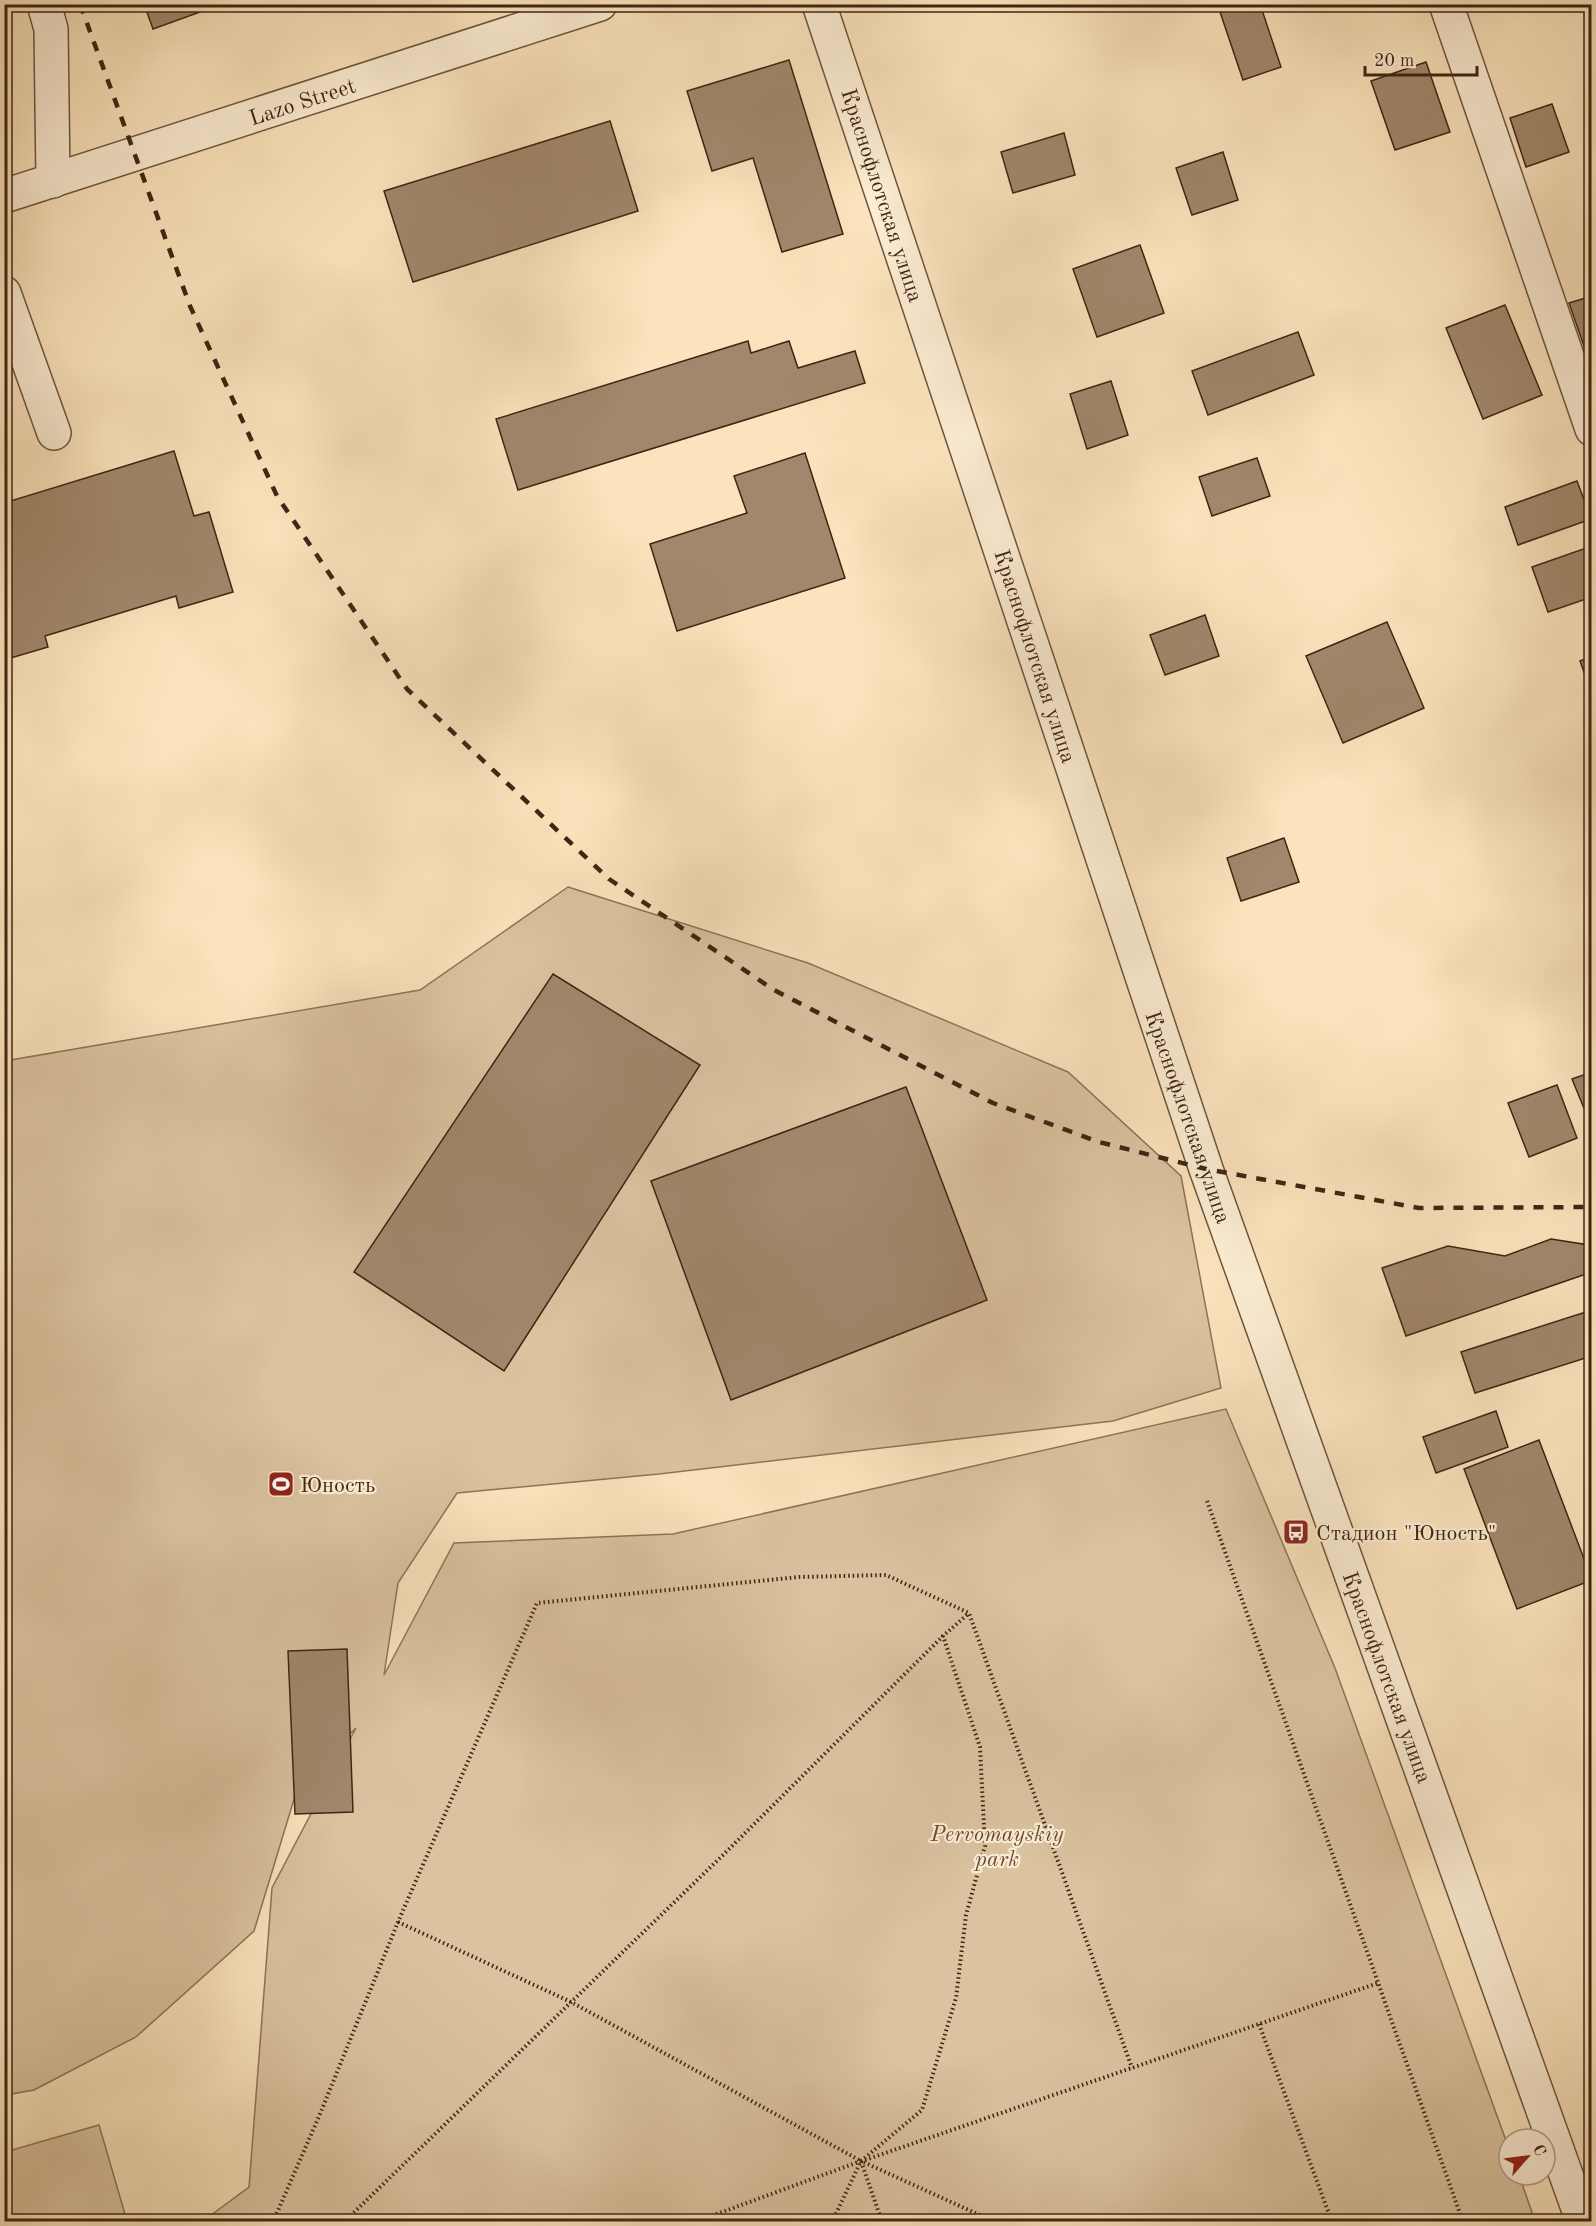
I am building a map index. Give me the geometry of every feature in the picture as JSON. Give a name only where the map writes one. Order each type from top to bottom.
[{"type":"street","points":[[44,4],[51,29],[53,181]]},
{"type":"street","name":"Lazo Street","points":[[4,196],[600,4]]},
{"type":"street","name":"Краснофлотская улица","points":[[819,4],[1206,1169],[1583,2222]]},
{"type":"street","points":[[1446,4],[1592,429]]},
{"type":"street","points":[[4,293],[54,433]]},
{"type":"path","points":[[1207,1501],[1463,2222]]},
{"type":"path","points":[[273,2222],[320,2114],[398,1922],[537,1603],[798,1577],[886,1575],[969,1613],[1132,2068]]},
{"type":"path","points":[[344,2222],[969,1613]]},
{"type":"path","points":[[832,2222],[861,2161],[922,2110],[956,1998],[966,1915],[986,1846],[980,1747],[943,1636]]},
{"type":"path","points":[[398,1922],[571,2002],[861,2161],[995,2222]]},
{"type":"path","points":[[695,2222],[861,2161],[1378,1983]]},
{"type":"path","points":[[1260,2024],[1332,2222]]},
{"type":"path","points":[[861,2161],[882,2222]]},
{"type":"green space","name":"Pervomayskiy park","points":[[568,887],[808,963],[1068,1072],[1181,1176],[1221,1388],[1113,1421],[659,1474],[457,1493],[398,1583],[384,1675],[454,1543],[673,1534],[1226,1409],[1335,1668],[1501,2127],[1497,2127],[1497,2187],[1523,2187],[1535,2221],[203,2221],[249,2187],[272,1888],[356,1728],[298,1786],[254,1931],[136,2037],[34,2090],[5,2095],[5,1061],[420,990]]},
{"type":"green space","points":[[99,2125],[127,2221],[5,2221],[5,2152]]},
{"type":"building","points":[[144,4],[222,4],[153,29]]},
{"type":"building","points":[[1221,4],[1260,4],[1281,67],[1243,80],[1218,6]]},
{"type":"building","points":[[789,60],[843,234],[782,252],[753,158],[712,171],[687,91]]},
{"type":"building","points":[[1426,62],[1450,132],[1395,150],[1371,81]]},
{"type":"building","points":[[1552,104],[1569,152],[1526,167],[1510,118]]},
{"type":"building","points":[[610,121],[638,211],[413,282],[384,191]]},
{"type":"building","points":[[1064,133],[1075,175],[1013,193],[1001,152]]},
{"type":"building","points":[[1223,152],[1238,200],[1192,215],[1176,168]]},
{"type":"building","points":[[1140,245],[1164,313],[1097,337],[1073,269]]},
{"type":"building","points":[[1592,296],[1592,369],[1569,303]]},
{"type":"building","points":[[1505,305],[1542,395],[1483,419],[1446,328]]},
{"type":"building","points":[[1298,332],[1314,375],[1208,415],[1192,371]]},
{"type":"building","points":[[748,341],[751,353],[789,341],[798,368],[855,351],[865,383],[518,490],[496,419]]},
{"type":"building","points":[[1111,381],[1128,435],[1087,449],[1070,394]]},
{"type":"building","points":[[174,451],[194,516],[209,512],[233,592],[179,608],[176,596],[45,636],[48,647],[4,660],[4,503]]},
{"type":"building","points":[[805,453],[845,578],[677,631],[650,544],[747,513],[734,476]]},
{"type":"building","points":[[1257,458],[1270,496],[1212,516],[1199,477]]},
{"type":"building","points":[[1577,481],[1591,519],[1518,545],[1505,507]]},
{"type":"building","points":[[1592,546],[1592,597],[1548,612],[1532,567]]},
{"type":"building","points":[[1205,615],[1219,656],[1165,675],[1150,635]]},
{"type":"building","points":[[1387,622],[1424,708],[1343,743],[1306,656]]},
{"type":"building","points":[[1592,656],[1592,695],[1580,661]]},
{"type":"building","points":[[1284,838],[1299,882],[1241,901],[1227,858]]},
{"type":"building","points":[[553,974],[700,1065],[504,1371],[354,1272]]},
{"type":"building","points":[[1592,1072],[1592,1128],[1572,1079]]},
{"type":"building","points":[[1557,1085],[1577,1138],[1529,1157],[1508,1103]]},
{"type":"building","points":[[906,1087],[987,1300],[731,1400],[651,1181]]},
{"type":"building","points":[[1551,1239],[1589,1245],[1592,1272],[1406,1336],[1382,1268],[1448,1246],[1505,1256]]},
{"type":"building","points":[[1592,1310],[1592,1356],[1475,1393],[1461,1352]]},
{"type":"building","points":[[1496,1411],[1508,1447],[1436,1473],[1423,1437]]},
{"type":"building","points":[[1539,1440],[1592,1580],[1517,1609],[1464,1469]]},
{"type":"building","points":[[347,1649],[353,1812],[295,1814],[288,1651]]},
{"type":"building","points":[[1592,1780],[1592,1800],[1585,1783]]},
{"type":"railway","points":[[80,4],[190,306],[277,496],[407,689],[609,879],[774,990],[993,1103],[1099,1142],[1206,1169],[1419,1208],[1592,1207]]},
{"type":"place","name":"Юность","points":[[281,1484]]},
{"type":"place","name":"Стадион \"Юность\"","points":[[1296,1532]]}]
